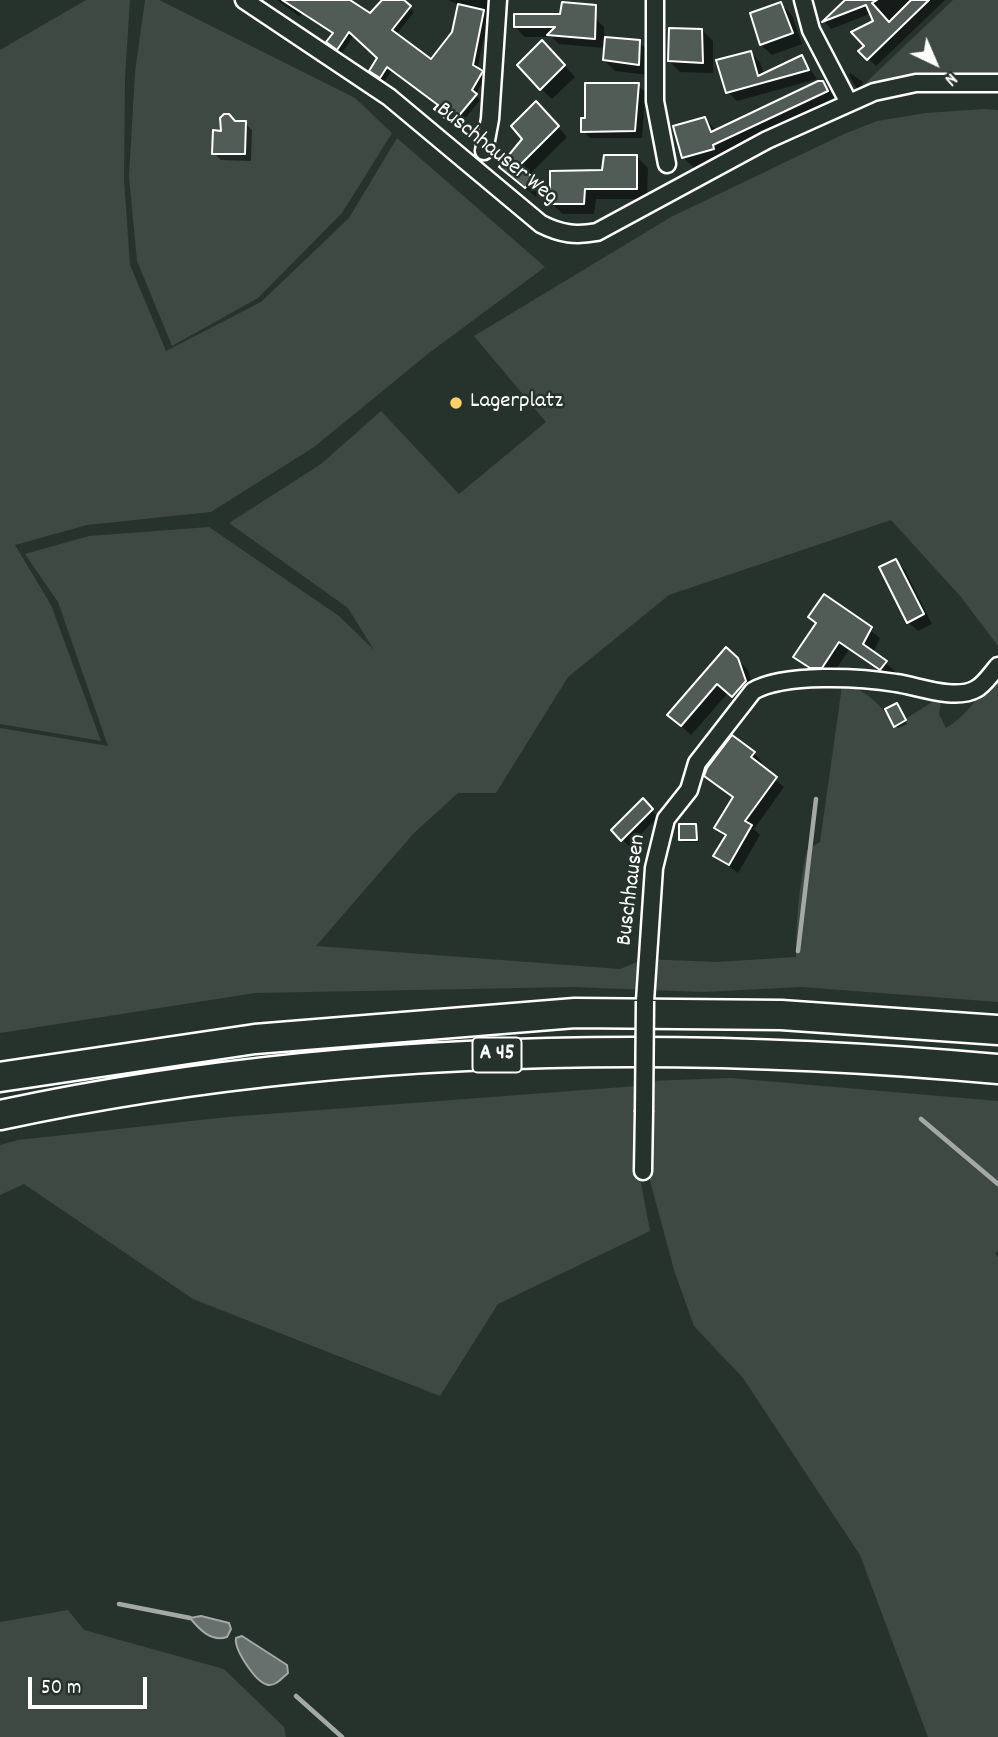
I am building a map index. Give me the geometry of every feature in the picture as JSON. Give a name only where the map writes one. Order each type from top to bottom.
[{"type":"highway","name":"A 45","points":[[0,1077],[255,1039],[575,1013],[781,1015],[998,1030]]},
{"type":"highway","name":"A 45","points":[[0,1115],[76,1098],[259,1073],[466,1056],[662,1052],[907,1061],[998,1069]]},
{"type":"street","name":"Buschhauser Weg","points":[[244,0],[389,97],[541,224],[564,234],[597,232],[767,139],[874,92],[916,83],[998,83]]},
{"type":"street","name":"Buschhauser Weg","points":[[484,151],[490,119],[498,0]]},
{"type":"street","points":[[655,0],[655,101],[667,164]]},
{"type":"street","points":[[803,0],[811,30],[849,103]]},
{"type":"street","name":"Buschhausen","points":[[643,1171],[646,1001],[654,868],[666,819],[689,790],[697,763],[753,691],[765,684],[803,680],[878,680],[955,692],[975,690],[998,666]]},
{"type":"shaded area","points":[[86,0],[130,0],[125,78],[124,180],[130,265],[166,351],[261,302],[349,218],[397,138],[545,267],[429,353],[314,447],[211,512],[87,525],[15,545],[51,605],[101,741],[0,724],[0,50]]},
{"type":"shaded area","points":[[145,0],[159,0],[355,98],[392,133],[342,213],[258,298],[172,346],[137,261],[129,177],[135,72]]},
{"type":"shaded area","points":[[953,0],[998,0],[998,77],[927,76],[858,90]]},
{"type":"shaded area","points":[[998,110],[998,646],[961,597],[891,520],[669,595],[568,677],[496,793],[458,793],[414,833],[316,946],[620,969],[644,959],[716,962],[796,957],[802,877],[807,850],[820,842],[842,686],[866,694],[894,726],[942,696],[939,714],[946,728],[967,711],[998,675],[998,1002],[802,987],[703,992],[573,987],[255,993],[0,1033],[0,728],[108,746],[58,602],[25,554],[89,536],[209,527],[339,616],[374,650],[348,608],[229,523],[321,464],[381,411],[459,494],[546,422],[474,336],[671,217],[844,134],[877,121],[926,113]]},
{"type":"shaded area","points":[[730,1078],[998,1101],[998,1250],[995,1254],[998,1257],[998,1737],[928,1737],[860,1555],[743,1378],[694,1326],[674,1270],[648,1173],[648,1081]]},
{"type":"shaded area","points":[[637,1086],[639,1172],[650,1231],[498,1304],[440,1396],[193,1299],[24,1184],[0,1195],[0,1145],[18,1140],[228,1117]]},
{"type":"shaded area","points":[[68,1610],[84,1630],[224,1669],[284,1727],[286,1737],[0,1737],[0,1622]]},
{"type":"shaded area","points":[[201,1616],[229,1623],[231,1629],[227,1637],[211,1636],[190,1618]]},
{"type":"shaded area","points":[[242,1636],[287,1665],[288,1673],[274,1684],[263,1683],[246,1665],[238,1650],[236,1638]]},
{"type":"building","points":[[282,0],[350,0],[370,13],[382,0],[404,0],[411,6],[392,30],[431,59],[452,32],[458,4],[484,10],[473,65],[483,71],[472,90],[477,94],[452,124],[434,109],[438,105],[387,67],[380,78],[369,71],[377,58],[349,32],[337,50],[326,42],[333,33]]},
{"type":"building","points":[[845,0],[877,0],[872,3],[889,22],[911,0],[929,0],[867,60],[858,51],[864,46],[851,32],[873,21],[866,5],[822,22]]},
{"type":"building","points":[[562,2],[596,5],[595,39],[547,35],[555,27],[514,27],[514,14],[560,14]]},
{"type":"building","points":[[781,2],[793,33],[760,45],[750,13]]},
{"type":"building","points":[[669,28],[702,29],[703,63],[668,61]]},
{"type":"building","points":[[605,37],[640,40],[639,65],[603,60]]},
{"type":"building","points":[[542,40],[565,65],[540,90],[517,65]]},
{"type":"building","points":[[751,51],[758,76],[802,55],[809,70],[726,93],[716,60]]},
{"type":"building","points":[[823,81],[828,91],[713,145],[714,149],[682,158],[673,126],[705,117],[711,132]]},
{"type":"building","points":[[585,83],[639,83],[635,131],[581,132],[581,118],[585,118]]},
{"type":"building","points":[[536,101],[559,126],[514,171],[525,171],[534,178],[525,188],[499,167],[522,139],[511,126]]},
{"type":"building","points":[[229,114],[235,121],[246,121],[245,154],[212,154],[213,130],[221,131],[220,118]]},
{"type":"building","points":[[604,155],[637,155],[637,189],[585,189],[584,204],[550,204],[550,171],[602,170]]},
{"type":"building","points":[[896,559],[924,614],[907,623],[879,567]]},
{"type":"building","points":[[824,594],[872,627],[863,644],[887,661],[880,670],[839,642],[822,668],[810,668],[793,657],[816,623],[808,617]]},
{"type":"building","points":[[726,647],[738,658],[746,681],[732,697],[717,684],[681,726],[667,715]]},
{"type":"building","points":[[897,703],[906,720],[894,727],[885,709]]},
{"type":"building","points":[[732,735],[755,752],[751,757],[777,777],[745,821],[752,825],[729,865],[713,856],[726,835],[714,828],[733,797],[704,776]]},
{"type":"building","points":[[643,798],[653,809],[621,841],[611,830]]},
{"type":"building","points":[[679,824],[696,824],[697,840],[679,840]]},
{"type":"waterway","points":[[798,951],[816,799]]},
{"type":"waterway","points":[[921,1119],[998,1184]]},
{"type":"waterway","points":[[119,1604],[190,1618]]},
{"type":"waterway","points":[[296,1696],[342,1737]]},
{"type":"place","name":"Lagerplatz","points":[[456,403]]}]
